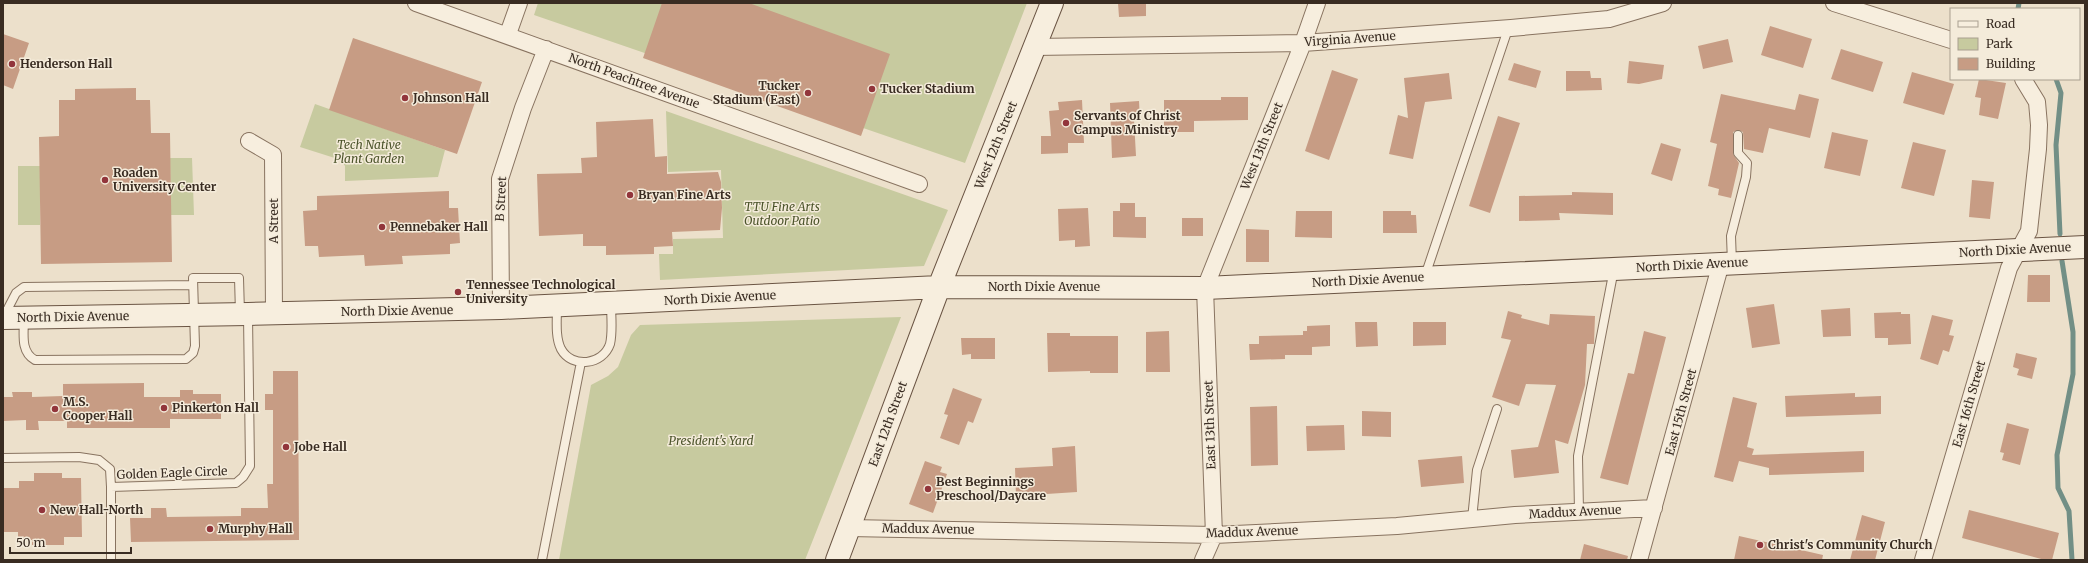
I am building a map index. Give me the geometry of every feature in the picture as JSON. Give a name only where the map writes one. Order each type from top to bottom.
[{"type":"street","name":"North Peachtree Avenue","points":[[416,3],[508,34],[919,184]]},
{"type":"street","points":[[508,34],[519,3]]},
{"type":"street","name":"West 12th Street","points":[[939,287],[1052,3]]},
{"type":"street","name":"West 13th Street","points":[[1205,288],[1303,43],[1317,3]]},
{"type":"street","name":"Virginia Avenue","points":[[1034,47],[1303,43],[1610,19],[1663,3]]},
{"type":"street","points":[[1834,3],[1950,40]]},
{"type":"street","name":"B Street","points":[[501,308],[500,179],[523,108],[546,49]]},
{"type":"street","name":"East 16th Street","points":[[1923,560],[2009,268],[2029,231],[2038,149],[2039,125],[2037,102],[2024,80]]},
{"type":"street","name":"A Street","points":[[249,141],[273,155],[274,314]]},
{"type":"street","name":"North Dixie Avenue","points":[[10,317],[244,315],[501,308],[611,304],[939,287],[1205,288],[2085,246]]},
{"type":"street","name":"East 15th Street","points":[[1640,560],[1727,263]]},
{"type":"street","name":"East 12th Street","points":[[838,560],[939,287]]},
{"type":"street","name":"East 13th Street","points":[[1203,560],[1214,535],[1205,288]]},
{"type":"street","name":"Maddux Avenue","points":[[850,528],[1214,535],[1397,526],[1472,519],[1654,508]]},
{"type":"lane","points":[[1424,277],[1508,28]]},
{"type":"lane","points":[[1727,263],[1731,236],[1746,177],[1747,163],[1738,153],[1738,135]]},
{"type":"lane","points":[[1579,512],[1578,456],[1614,268]]},
{"type":"lane","name":"Golden Eagle Circle","points":[[3,458],[79,457],[99,460],[110,469],[111,487],[236,483],[243,477],[250,466],[244,315],[239,278],[193,278],[193,285]]},
{"type":"lane","points":[[193,285],[195,346],[193,353],[186,360],[35,360],[28,356],[10,317],[17,292],[24,288],[193,285]]},
{"type":"lane","points":[[557,306],[559,343],[568,357],[581,362],[592,361],[606,352],[611,336],[611,304]]},
{"type":"lane","points":[[542,560],[581,362]]},
{"type":"lane","points":[[1472,519],[1477,470],[1498,409]]},
{"type":"lane","points":[[111,487],[111,560]]},
{"type":"green space","name":"Tucker Stadium","points":[[538,3],[1027,3],[965,163],[534,15]]},
{"type":"green space","name":"Tech Native Plant Garden","points":[[315,104],[445,150],[438,177],[345,181],[345,166],[341,160],[300,147]]},
{"type":"green space","name":"TTU Fine Arts Outdoor Patio","points":[[666,111],[948,210],[924,266],[660,280],[659,254],[673,254],[673,239],[723,238],[721,170],[668,172]]},
{"type":"green space","points":[[170,158],[192,158],[194,215],[171,215]]},
{"type":"green space","points":[[18,166],[40,166],[40,225],[18,225]]},
{"type":"green space","name":"President's Yard","points":[[901,317],[805,560],[559,560],[591,385],[608,376],[618,367],[631,335],[640,325]]},
{"type":"building","name":"Tucker Stadium (East)","points":[[662,3],[749,3],[890,54],[861,136],[643,58]]},
{"type":"building","points":[[1118,3],[1146,3],[1146,16],[1119,17]]},
{"type":"building","points":[[1770,26],[1812,39],[1803,68],[1761,55]]},
{"type":"building","name":"Henderson Hall","points":[[3,34],[29,43],[13,89],[3,85]]},
{"type":"building","name":"Johnson Hall","points":[[353,38],[482,82],[457,154],[329,110]]},
{"type":"building","points":[[1728,39],[1733,62],[1703,69],[1698,46]]},
{"type":"building","points":[[1841,49],[1883,62],[1873,92],[1831,79]]},
{"type":"building","points":[[1629,61],[1664,65],[1662,79],[1639,84],[1627,83]]},
{"type":"building","points":[[1514,63],[1541,71],[1536,88],[1508,80]]},
{"type":"building","points":[[1332,70],[1358,79],[1329,160],[1305,151]]},
{"type":"building","points":[[1566,71],[1590,71],[1591,78],[1601,78],[1602,90],[1566,91]]},
{"type":"building","points":[[1912,72],[1954,84],[1944,115],[1903,103]]},
{"type":"building","points":[[1449,73],[1452,99],[1425,102],[1413,159],[1389,154],[1398,115],[1408,118],[1404,78]]},
{"type":"building","points":[[1979,80],[2006,83],[1998,119],[1979,115],[1981,98],[1975,97]]},
{"type":"building","name":"Roaden University Center","points":[[136,88],[136,100],[150,100],[151,133],[170,133],[172,262],[41,264],[39,137],[59,136],[59,100],[75,100],[75,89]]},
{"type":"building","points":[[1721,94],[1795,110],[1799,94],[1819,99],[1810,138],[1769,128],[1763,153],[1744,149],[1743,132],[1738,130],[1733,132],[1733,154],[1739,163],[1731,198],[1718,195],[1719,189],[1708,186],[1717,144],[1710,142]]},
{"type":"building","points":[[1221,97],[1248,97],[1248,120],[1194,121],[1194,132],[1164,132],[1164,100],[1221,100]]},
{"type":"building","name":"Servants of Christ Campus Ministry","points":[[1082,100],[1084,143],[1068,143],[1068,153],[1041,154],[1041,136],[1051,136],[1049,111],[1059,110],[1058,102]]},
{"type":"building","points":[[1139,101],[1140,120],[1134,120],[1136,156],[1112,158],[1110,103]]},
{"type":"building","points":[[1498,116],[1520,123],[1490,213],[1469,206]]},
{"type":"building","name":"Bryan Fine Arts","points":[[653,119],[655,157],[667,156],[667,174],[718,172],[721,182],[722,208],[720,230],[672,232],[673,246],[654,247],[654,254],[606,255],[606,246],[583,246],[583,234],[539,236],[537,174],[582,173],[581,158],[597,157],[596,122]]},
{"type":"building","points":[[1832,132],[1868,140],[1860,176],[1824,168]]},
{"type":"building","points":[[1913,142],[1946,150],[1934,196],[1901,188]]},
{"type":"building","points":[[1661,143],[1681,149],[1672,181],[1651,174]]},
{"type":"building","points":[[1972,180],[1994,182],[1990,219],[1969,217]]},
{"type":"building","name":"Pennebaker Hall","points":[[449,191],[449,208],[458,208],[460,243],[450,244],[450,254],[402,256],[403,264],[365,266],[364,255],[319,257],[318,246],[305,246],[303,211],[317,210],[317,196]]},
{"type":"building","points":[[1572,192],[1613,193],[1613,215],[1559,213],[1560,220],[1519,221],[1519,196],[1572,195]]},
{"type":"building","points":[[1120,203],[1135,203],[1135,217],[1146,217],[1146,238],[1113,237],[1113,211],[1120,211]]},
{"type":"building","points":[[1088,208],[1090,246],[1075,247],[1075,240],[1059,241],[1058,209]]},
{"type":"building","points":[[1296,211],[1332,211],[1332,238],[1295,237]]},
{"type":"building","points":[[1383,211],[1411,211],[1411,215],[1416,215],[1417,233],[1383,233]]},
{"type":"building","points":[[1182,218],[1203,218],[1203,236],[1182,236]]},
{"type":"building","points":[[1246,229],[1269,230],[1269,262],[1246,262]]},
{"type":"building","points":[[2028,275],[2050,275],[2050,302],[2027,302]]},
{"type":"building","points":[[1774,304],[1780,344],[1752,348],[1746,308]]},
{"type":"building","points":[[1850,308],[1851,336],[1823,337],[1821,310]]},
{"type":"building","points":[[1508,311],[1522,315],[1521,318],[1549,325],[1550,314],[1595,316],[1594,344],[1587,344],[1585,385],[1568,444],[1555,440],[1559,473],[1514,478],[1511,450],[1538,447],[1556,385],[1526,384],[1519,406],[1492,397],[1511,340],[1501,338]]},
{"type":"building","points":[[1901,312],[1901,314],[1910,314],[1911,344],[1888,345],[1888,338],[1875,338],[1874,313]]},
{"type":"building","points":[[1932,315],[1953,320],[1949,335],[1954,336],[1949,352],[1943,350],[1938,365],[1920,359]]},
{"type":"building","points":[[1355,322],[1377,322],[1378,346],[1356,347]]},
{"type":"building","points":[[1413,322],[1446,322],[1446,345],[1413,346]]},
{"type":"building","points":[[1330,325],[1330,346],[1312,347],[1312,355],[1285,355],[1285,359],[1250,360],[1249,344],[1259,344],[1259,336],[1303,335],[1303,331],[1307,331],[1307,326]]},
{"type":"building","points":[[1169,331],[1170,372],[1146,372],[1146,332]]},
{"type":"building","points":[[1644,331],[1666,337],[1628,485],[1600,478],[1628,373],[1634,374]]},
{"type":"building","points":[[1047,333],[1070,333],[1070,336],[1118,336],[1118,373],[1090,373],[1090,371],[1048,372]]},
{"type":"building","points":[[961,338],[995,338],[995,359],[971,359],[971,354],[962,355]]},
{"type":"building","points":[[2016,353],[2037,358],[2032,379],[2017,375],[2019,369],[2013,367]]},
{"type":"building","points":[[273,371],[298,371],[299,540],[131,542],[130,518],[151,518],[151,508],[166,508],[167,517],[241,516],[241,508],[268,508],[267,484],[273,484],[273,410],[265,410],[265,394],[273,394]]},
{"type":"building","points":[[144,383],[144,397],[180,397],[180,390],[193,390],[193,394],[221,394],[221,419],[170,419],[170,428],[67,428],[67,421],[38,421],[39,430],[26,430],[26,420],[3,421],[3,397],[13,397],[12,392],[32,392],[32,397],[63,396],[63,384]]},
{"type":"building","points":[[953,388],[982,399],[973,423],[968,421],[959,445],[940,438],[948,415],[944,414]]},
{"type":"building","points":[[1855,393],[1855,397],[1881,396],[1881,414],[1786,417],[1785,396]]},
{"type":"building","points":[[1733,397],[1757,403],[1747,447],[1754,449],[1752,455],[1864,451],[1864,472],[1769,475],[1769,468],[1739,461],[1733,482],[1714,477]]},
{"type":"building","points":[[1277,406],[1278,465],[1251,466],[1250,407]]},
{"type":"building","points":[[1362,411],[1391,412],[1391,437],[1362,436]]},
{"type":"building","points":[[2007,423],[2029,429],[2020,465],[2002,460],[2004,453],[2000,452]]},
{"type":"building","points":[[1344,425],[1345,450],[1307,451],[1306,426]]},
{"type":"building","points":[[1075,446],[1077,492],[1016,496],[1015,468],[1053,466],[1052,448]]},
{"type":"building","points":[[1462,456],[1464,483],[1421,487],[1418,460]]},
{"type":"building","name":"Best Beginnings Preschool/Daycare","points":[[925,461],[942,467],[940,472],[947,474],[933,513],[909,504]]},
{"type":"building","name":"New Hall-North","points":[[34,473],[62,473],[62,478],[81,478],[82,537],[64,537],[64,545],[32,545],[32,540],[18,540],[18,532],[3,532],[3,488],[19,488],[19,481],[34,481]]},
{"type":"building","points":[[1969,510],[2059,533],[2052,560],[2045,560],[1962,538]]},
{"type":"building","points":[[1862,515],[1885,522],[1875,560],[1850,560]]},
{"type":"building","name":"Christ's Community Church","points":[[1739,536],[1823,555],[1822,560],[1734,560]]},
{"type":"building","points":[[1584,544],[1628,556],[1627,560],[1580,560]]},
{"type":"waterway","points":[[2018,8],[2019,3]]},
{"type":"waterway","points":[[2056,80],[2061,93],[2056,145],[2060,234]]},
{"type":"waterway","points":[[2062,261],[2073,332],[2073,374],[2057,455],[2058,488],[2069,511],[2072,560]]},
{"type":"place","name":"Henderson Hall","points":[[12,64]]},
{"type":"place","name":"Tucker Stadium","points":[[872,89]]},
{"type":"place","name":"Tucker Stadium (East)","points":[[808,93]]},
{"type":"place","name":"Johnson Hall","points":[[405,98]]},
{"type":"place","name":"Servants of Christ Campus Ministry","points":[[1066,123]]},
{"type":"place","name":"Roaden University Center","points":[[105,180]]},
{"type":"place","name":"Bryan Fine Arts","points":[[630,195]]},
{"type":"place","name":"Pennebaker Hall","points":[[382,227]]},
{"type":"place","name":"Tennessee Technological University","points":[[458,292]]},
{"type":"place","name":"Pinkerton Hall","points":[[164,408]]},
{"type":"place","name":"M.S. Cooper Hall","points":[[55,409]]},
{"type":"place","name":"Jobe Hall","points":[[286,447]]},
{"type":"place","name":"Best Beginnings Preschool/Daycare","points":[[928,489]]},
{"type":"place","name":"New Hall-North","points":[[42,510]]},
{"type":"place","name":"Murphy Hall","points":[[210,529]]},
{"type":"place","name":"Christ's Community Church","points":[[1760,545]]}]
